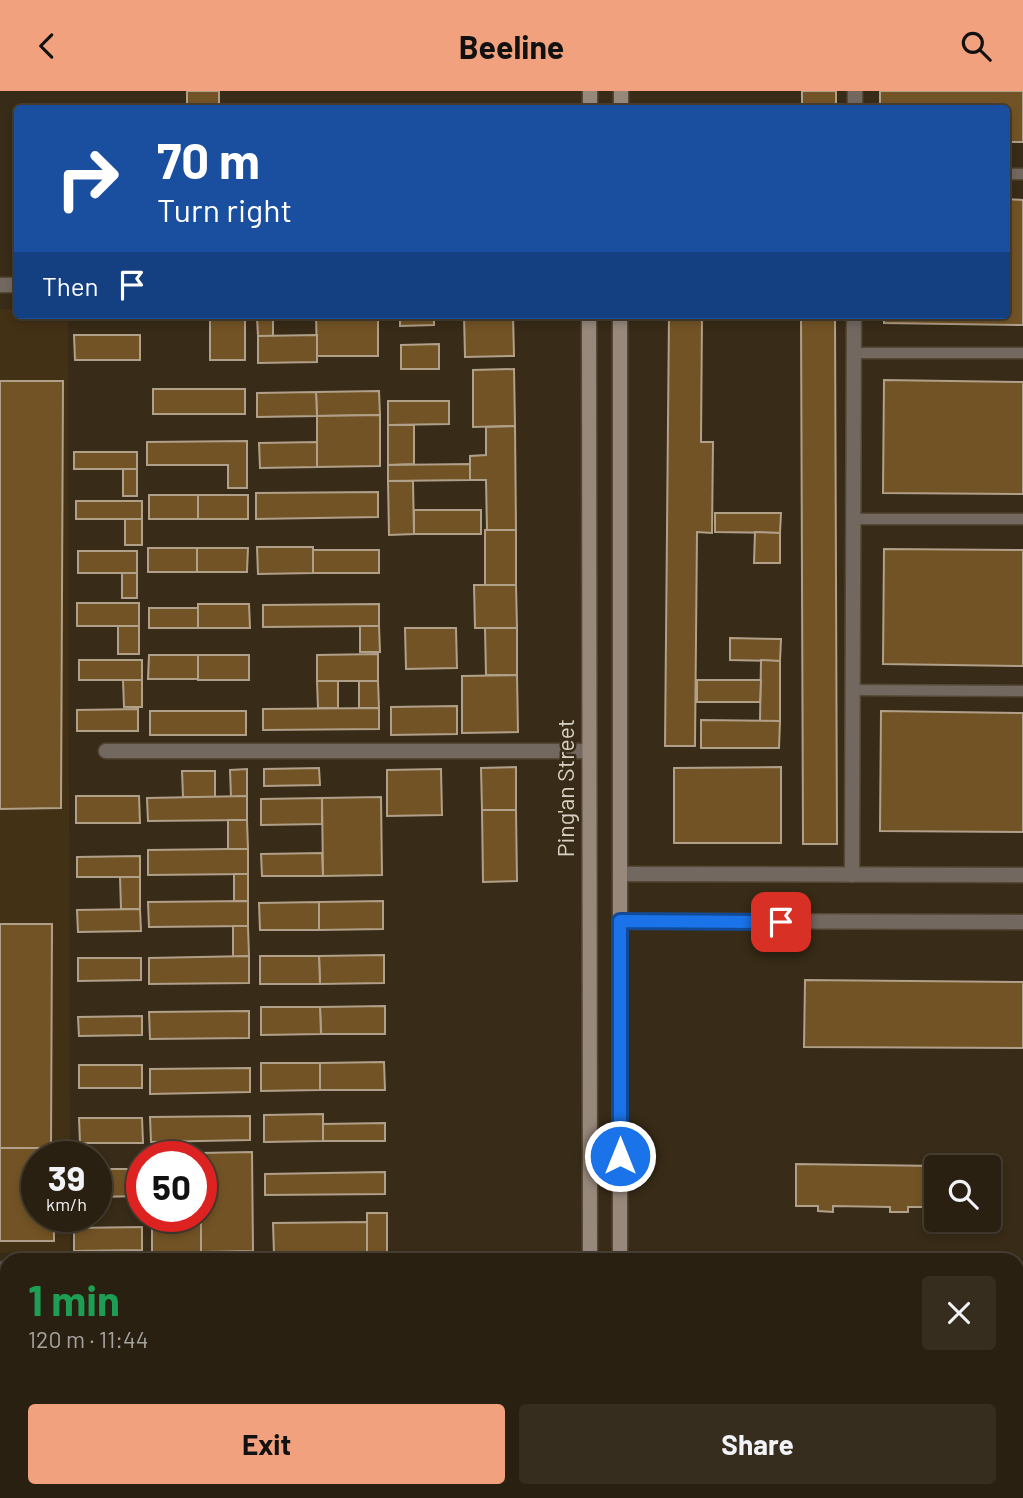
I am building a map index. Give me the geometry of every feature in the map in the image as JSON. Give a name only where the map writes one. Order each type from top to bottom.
[{"type":"main road","name":"Ping'an Street","points":[[589,319],[590,1253]]},
{"type":"main road","points":[[620,319],[620,1253]]},
{"type":"street","points":[[852,874],[854,319]]},
{"type":"street","points":[[106,751],[589,751]]},
{"type":"street","points":[[620,874],[1023,875]]},
{"type":"street","points":[[620,921],[1023,922]]},
{"type":"lane","points":[[854,353],[1023,353]]},
{"type":"lane","points":[[853,519],[1023,519]]},
{"type":"lane","points":[[852,690],[1023,691]]},
{"type":"shaded area","points":[[0,309],[14,309],[14,319],[68,319],[70,1141],[21,1141],[21,1232],[70,1232],[70,1253],[0,1253]]},
{"type":"building","points":[[187,91],[219,91],[219,105],[187,105]]},
{"type":"building","points":[[802,91],[836,91],[836,105],[802,105]]},
{"type":"building","points":[[880,91],[1023,91],[1023,142],[1010,142],[1010,105],[880,105]]},
{"type":"building","points":[[1010,199],[1023,200],[1023,325],[884,323],[884,319],[1010,319]]},
{"type":"building","points":[[210,319],[245,319],[245,360],[210,360]]},
{"type":"building","points":[[257,319],[273,319],[273,336],[258,336]]},
{"type":"building","points":[[316,319],[378,319],[378,356],[317,356]]},
{"type":"building","points":[[400,319],[434,319],[434,325],[400,326]]},
{"type":"building","points":[[464,319],[513,319],[514,356],[465,357]]},
{"type":"building","points":[[669,319],[702,319],[701,442],[713,442],[712,533],[697,532],[695,746],[665,746]]},
{"type":"building","points":[[801,319],[835,319],[837,844],[803,844]]},
{"type":"building","points":[[74,335],[140,335],[140,360],[75,360]]},
{"type":"building","points":[[317,335],[317,362],[258,363],[258,336]]},
{"type":"building","points":[[439,344],[439,369],[401,369],[401,345]]},
{"type":"building","points":[[514,369],[515,426],[473,427],[473,370]]},
{"type":"building","points":[[884,380],[1023,382],[1023,494],[883,493]]},
{"type":"building","points":[[0,381],[63,381],[61,808],[0,809]]},
{"type":"building","points":[[153,389],[245,389],[245,414],[153,414]]},
{"type":"building","points":[[379,391],[380,415],[317,416],[316,392]]},
{"type":"building","points":[[316,392],[317,416],[257,417],[257,393]]},
{"type":"building","points":[[388,401],[449,401],[449,424],[388,425]]},
{"type":"building","points":[[380,415],[380,466],[317,467],[317,416]]},
{"type":"building","points":[[388,425],[414,425],[414,464],[388,465]]},
{"type":"building","points":[[515,426],[516,530],[487,530],[486,480],[470,480],[470,456],[486,455],[486,427]]},
{"type":"building","points":[[247,441],[247,488],[228,488],[228,465],[147,465],[147,442]]},
{"type":"building","points":[[317,442],[317,467],[260,468],[259,443]]},
{"type":"building","points":[[74,452],[137,452],[137,469],[74,469]]},
{"type":"building","points":[[470,464],[470,480],[388,481],[388,465]]},
{"type":"building","points":[[123,469],[137,469],[137,496],[123,496]]},
{"type":"building","points":[[388,481],[413,481],[414,534],[389,535]]},
{"type":"building","points":[[378,492],[378,517],[256,519],[256,493]]},
{"type":"building","points":[[149,495],[198,495],[198,519],[149,519]]},
{"type":"building","points":[[198,495],[248,495],[248,519],[198,519]]},
{"type":"building","points":[[76,501],[142,501],[142,519],[76,519]]},
{"type":"building","points":[[414,510],[481,510],[481,534],[414,534]]},
{"type":"building","points":[[715,513],[781,513],[780,533],[715,532]]},
{"type":"building","points":[[125,519],[142,519],[142,545],[125,545]]},
{"type":"building","points":[[485,530],[516,530],[516,585],[485,585]]},
{"type":"building","points":[[755,532],[780,533],[780,563],[754,563]]},
{"type":"building","points":[[257,547],[313,547],[313,573],[258,574]]},
{"type":"building","points":[[148,548],[197,548],[197,572],[148,572]]},
{"type":"building","points":[[197,548],[248,548],[247,572],[197,572]]},
{"type":"building","points":[[884,549],[1023,550],[1023,666],[883,664]]},
{"type":"building","points":[[313,550],[379,550],[379,573],[313,573]]},
{"type":"building","points":[[78,551],[137,551],[137,573],[78,573]]},
{"type":"building","points":[[122,573],[137,573],[137,598],[122,598]]},
{"type":"building","points":[[474,585],[516,585],[517,628],[475,628]]},
{"type":"building","points":[[77,603],[139,603],[139,626],[77,626]]},
{"type":"building","points":[[198,604],[249,604],[250,628],[198,628]]},
{"type":"building","points":[[379,604],[379,626],[263,627],[263,605]]},
{"type":"building","points":[[149,608],[198,608],[198,628],[149,628]]},
{"type":"building","points":[[118,626],[139,626],[139,654],[118,654]]},
{"type":"building","points":[[360,626],[379,626],[380,652],[360,652]]},
{"type":"building","points":[[405,628],[456,628],[457,668],[406,669]]},
{"type":"building","points":[[485,628],[517,628],[517,675],[486,675]]},
{"type":"building","points":[[730,638],[781,639],[780,661],[730,660]]},
{"type":"building","points":[[378,654],[378,681],[317,681],[317,655]]},
{"type":"building","points":[[149,655],[198,655],[198,679],[148,679]]},
{"type":"building","points":[[198,655],[249,655],[249,680],[198,680]]},
{"type":"building","points":[[79,660],[142,660],[142,680],[79,680]]},
{"type":"building","points":[[761,660],[780,661],[780,721],[760,721]]},
{"type":"building","points":[[517,675],[518,732],[462,733],[462,676]]},
{"type":"building","points":[[123,680],[142,680],[142,707],[124,707]]},
{"type":"building","points":[[697,680],[761,680],[760,702],[697,702]]},
{"type":"building","points":[[317,681],[338,681],[338,708],[318,708]]},
{"type":"building","points":[[359,681],[378,681],[379,708],[359,708]]},
{"type":"building","points":[[457,706],[457,734],[391,735],[391,707]]},
{"type":"building","points":[[379,708],[379,729],[263,730],[263,709]]},
{"type":"building","points":[[138,709],[138,731],[77,731],[77,710]]},
{"type":"building","points":[[150,711],[246,711],[246,735],[150,735]]},
{"type":"building","points":[[881,711],[1023,713],[1023,832],[880,831]]},
{"type":"building","points":[[701,720],[780,721],[779,748],[701,748]]},
{"type":"building","points":[[516,767],[516,810],[482,810],[481,768]]},
{"type":"building","points":[[781,767],[781,843],[674,843],[674,768]]},
{"type":"building","points":[[319,768],[320,785],[264,786],[264,769]]},
{"type":"building","points":[[247,769],[247,796],[231,797],[230,770]]},
{"type":"building","points":[[441,769],[442,815],[387,816],[387,770]]},
{"type":"building","points":[[182,771],[215,771],[215,797],[183,797]]},
{"type":"building","points":[[76,796],[139,796],[140,823],[76,823]]},
{"type":"building","points":[[247,796],[247,820],[148,821],[147,798]]},
{"type":"building","points":[[381,797],[382,875],[323,876],[322,798]]},
{"type":"building","points":[[322,798],[322,824],[261,825],[261,799]]},
{"type":"building","points":[[482,810],[516,810],[517,881],[483,882]]},
{"type":"building","points":[[228,820],[247,820],[248,849],[228,849]]},
{"type":"building","points":[[248,849],[248,874],[148,875],[148,850]]},
{"type":"building","points":[[322,853],[323,876],[262,876],[261,854]]},
{"type":"building","points":[[140,856],[140,877],[77,877],[77,857]]},
{"type":"building","points":[[234,874],[248,874],[248,901],[234,901]]},
{"type":"building","points":[[120,877],[140,877],[140,909],[121,909]]},
{"type":"building","points":[[248,901],[248,926],[149,927],[148,902]]},
{"type":"building","points":[[383,901],[383,929],[319,930],[319,902]]},
{"type":"building","points":[[319,902],[319,930],[260,930],[259,903]]},
{"type":"building","points":[[140,909],[141,931],[78,932],[77,910]]},
{"type":"building","points":[[0,924],[52,924],[51,1141],[21,1141],[21,1148],[0,1148]]},
{"type":"building","points":[[233,926],[248,926],[249,956],[233,957]]},
{"type":"building","points":[[384,955],[384,983],[320,984],[319,956]]},
{"type":"building","points":[[249,956],[249,983],[149,984],[149,958]]},
{"type":"building","points":[[260,956],[319,956],[320,984],[260,984]]},
{"type":"building","points":[[78,958],[141,958],[141,980],[78,981]]},
{"type":"building","points":[[805,980],[1023,982],[1023,1048],[804,1047]]},
{"type":"building","points":[[385,1006],[385,1034],[321,1034],[320,1007]]},
{"type":"building","points":[[261,1007],[320,1007],[321,1034],[261,1035]]},
{"type":"building","points":[[249,1011],[249,1038],[150,1039],[149,1012]]},
{"type":"building","points":[[142,1016],[142,1035],[79,1036],[78,1017]]},
{"type":"building","points":[[384,1062],[385,1090],[320,1090],[320,1063]]},
{"type":"building","points":[[261,1063],[320,1063],[320,1090],[261,1091]]},
{"type":"building","points":[[79,1065],[142,1065],[142,1088],[79,1088]]},
{"type":"building","points":[[250,1068],[250,1092],[150,1094],[150,1069]]},
{"type":"building","points":[[323,1114],[323,1141],[264,1142],[264,1115]]},
{"type":"building","points":[[250,1116],[250,1140],[151,1141],[150,1117]]},
{"type":"building","points":[[79,1118],[142,1118],[143,1141],[80,1141]]},
{"type":"building","points":[[385,1123],[385,1141],[323,1141],[323,1124]]},
{"type":"building","points":[[0,1148],[21,1148],[21,1232],[54,1232],[54,1241],[0,1241]]},
{"type":"building","points":[[252,1152],[253,1251],[201,1252],[201,1232],[217,1232],[217,1153]]},
{"type":"building","points":[[796,1164],[924,1166],[924,1207],[908,1207],[908,1212],[890,1212],[890,1207],[833,1206],[833,1212],[818,1211],[818,1206],[796,1206]]},
{"type":"building","points":[[112,1169],[126,1169],[126,1196],[112,1197]]},
{"type":"building","points":[[385,1172],[385,1194],[265,1195],[265,1174]]},
{"type":"building","points":[[367,1213],[387,1213],[387,1253],[367,1253]]},
{"type":"building","points":[[367,1222],[367,1253],[274,1253],[273,1223]]},
{"type":"building","points":[[112,1227],[126,1227],[126,1232],[142,1232],[142,1250],[74,1251],[74,1232],[112,1232]]},
{"type":"building","points":[[152,1232],[201,1232],[201,1252],[152,1253]]},
{"type":"route","points":[[620,1156],[620,921],[781,922]]}]
